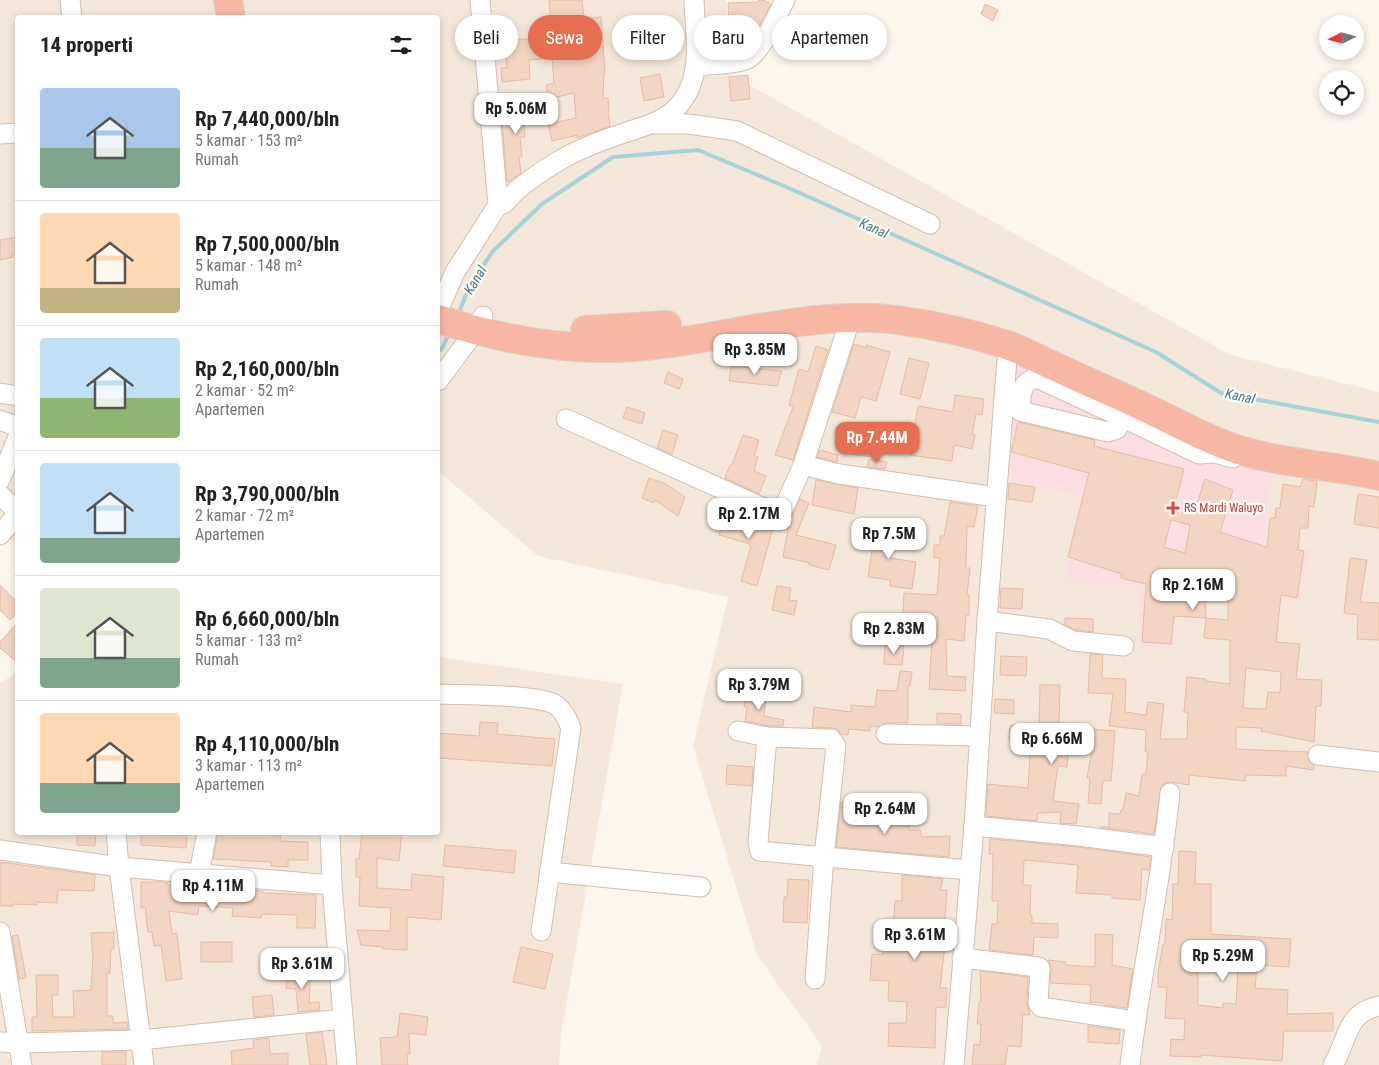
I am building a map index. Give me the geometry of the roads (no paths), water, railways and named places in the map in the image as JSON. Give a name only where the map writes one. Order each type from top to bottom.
[{"type":"highway","points":[[212,0],[214,15]]},
{"type":"highway","points":[[228,0],[230,15]]},
{"type":"highway","points":[[454,315],[538,326],[591,330],[661,326],[797,307],[879,302],[898,312],[1008,346],[1127,409],[1225,445],[1289,461],[1359,471],[1379,476]]},
{"type":"highway","points":[[454,315],[555,346],[627,348],[809,321],[938,309],[1009,331],[1169,402],[1222,428],[1287,447],[1379,460]]},
{"type":"street","points":[[70,0],[72,15]]},
{"type":"street","points":[[440,374],[454,315],[455,272],[498,205],[480,0]]},
{"type":"street","points":[[498,205],[506,203],[522,186],[539,174],[586,146],[654,124],[671,114],[682,102],[691,87],[696,66],[694,0]]},
{"type":"street","points":[[696,66],[740,62],[754,55],[785,0]]},
{"type":"street","points":[[654,124],[689,124],[737,131],[930,224]]},
{"type":"street","points":[[0,134],[15,132]]},
{"type":"street","points":[[566,419],[778,513],[782,512],[803,465],[851,317]]},
{"type":"street","points":[[954,1065],[974,826],[996,497],[1011,409],[1008,346]]},
{"type":"street","points":[[1033,379],[1127,409],[1117,429],[1108,432],[1011,409],[1024,385],[1028,380],[1033,379]]},
{"type":"street","points":[[0,393],[15,396]]},
{"type":"street","points":[[0,420],[15,426]]},
{"type":"street","points":[[0,480],[15,444]]},
{"type":"street","points":[[803,465],[839,474],[996,497]]},
{"type":"street","points":[[0,495],[15,510]]},
{"type":"street","points":[[0,534],[15,516]]},
{"type":"street","points":[[987,621],[1049,629],[1073,641],[1124,646]]},
{"type":"street","points":[[440,694],[536,699],[557,706],[566,714],[570,728],[540,931]]},
{"type":"street","points":[[738,731],[767,737],[831,739],[836,746],[824,857],[815,979]]},
{"type":"street","points":[[886,734],[979,736]]},
{"type":"street","points":[[767,737],[758,849],[762,851],[970,870]]},
{"type":"street","points":[[1318,756],[1379,762]]},
{"type":"street","points":[[1130,1065],[1135,1021],[1164,847],[1170,793]]},
{"type":"street","points":[[974,826],[1079,836],[1164,847]]},
{"type":"street","points":[[116,835],[144,1065]]},
{"type":"street","points":[[199,874],[207,835]]},
{"type":"street","points":[[330,835],[332,885],[347,1065]]},
{"type":"street","points":[[0,850],[119,867],[332,885]]},
{"type":"street","points":[[549,872],[701,887]]},
{"type":"street","points":[[0,932],[22,1065]]},
{"type":"street","points":[[962,958],[1039,967],[1038,1004],[1041,1007],[1135,1021]]},
{"type":"street","points":[[1333,1065],[1353,1021],[1360,1013],[1369,1008],[1379,1006]]},
{"type":"street","points":[[0,1042],[141,1040],[343,1019]]},
{"type":"waterway","name":"Kanal","points":[[458,315],[469,287],[493,251],[542,204],[613,157],[698,150],[791,189],[1156,352],[1221,393],[1379,422]]},
{"type":"waterway","name":"Kanal","points":[[440,350],[449,333]]},
{"type":"place","name":"RS Mardi Waluyo","points":[[1173,508]]}]
